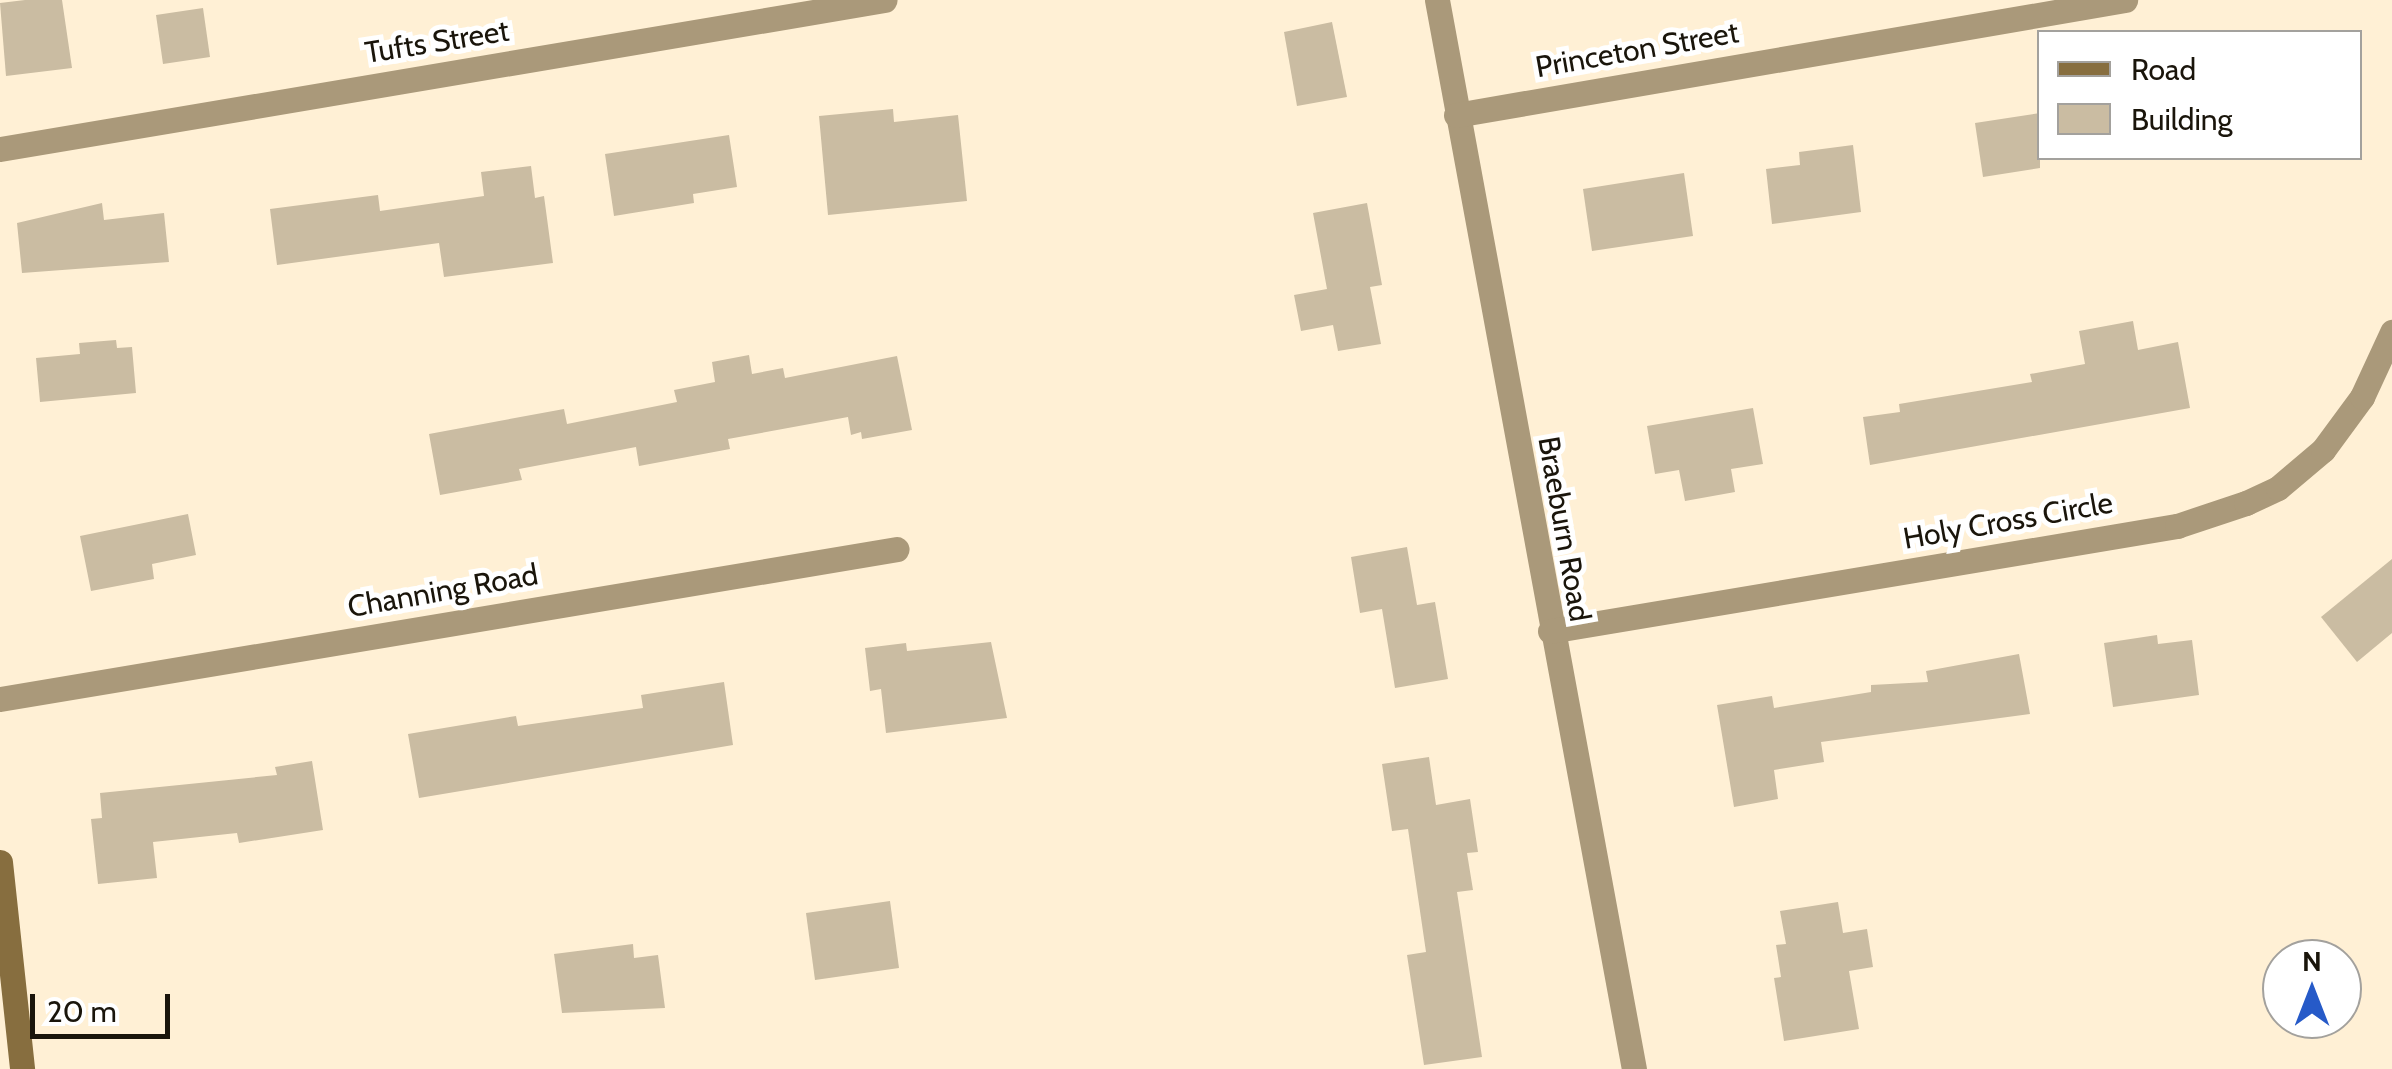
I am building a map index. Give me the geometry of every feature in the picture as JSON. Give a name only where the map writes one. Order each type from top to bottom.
[{"type":"main road","points":[[0,862],[22,1069]]},
{"type":"street","name":"Tufts Street","points":[[0,149],[885,0]]},
{"type":"street","name":"Braeburn Road","points":[[1438,0],[1550,631],[1634,1069]]},
{"type":"street","name":"Princeton Street","points":[[1456,115],[2125,0]]},
{"type":"street","name":"Holy Cross Circle","points":[[1550,631],[2177,526],[2246,503],[2302,470],[2332,439],[2362,397],[2392,332]]},
{"type":"street","name":"Channing Road","points":[[0,700],[898,549]]},
{"type":"building","points":[[62,0],[72,68],[6,76],[0,3]]},
{"type":"building","points":[[203,8],[210,57],[163,64],[156,15]]},
{"type":"building","points":[[1332,22],[1347,97],[1297,106],[1284,32]]},
{"type":"building","points":[[893,109],[894,122],[958,115],[967,201],[828,215],[819,116]]},
{"type":"building","points":[[2037,113],[2040,168],[1983,177],[1975,123]]},
{"type":"building","points":[[729,135],[737,187],[693,194],[694,203],[614,216],[605,154]]},
{"type":"building","points":[[1853,145],[1861,212],[1772,224],[1766,169],[1800,165],[1799,152]]},
{"type":"building","points":[[531,166],[535,198],[544,196],[553,263],[444,277],[439,243],[277,265],[270,209],[378,195],[380,211],[484,196],[481,172]]},
{"type":"building","points":[[1684,173],[1693,236],[1592,251],[1583,189]]},
{"type":"building","points":[[102,203],[104,220],[164,213],[169,262],[22,273],[17,223]]},
{"type":"building","points":[[1367,203],[1382,285],[1370,287],[1381,344],[1338,351],[1333,325],[1301,331],[1294,295],[1327,289],[1313,213]]},
{"type":"building","points":[[2133,321],[2138,350],[2178,342],[2190,408],[1870,465],[1863,417],[1900,412],[1899,404],[2032,382],[2030,374],[2085,364],[2079,331]]},
{"type":"building","points":[[116,340],[117,348],[132,347],[136,393],[40,402],[36,358],[80,354],[79,343]]},
{"type":"building","points":[[749,355],[752,374],[783,368],[785,378],[897,356],[912,430],[862,439],[861,432],[851,435],[848,417],[728,439],[730,449],[639,466],[636,447],[519,469],[522,480],[440,495],[429,434],[564,409],[567,424],[677,402],[674,390],[715,382],[712,362]]},
{"type":"building","points":[[1753,408],[1763,464],[1731,469],[1735,492],[1685,501],[1679,470],[1655,474],[1647,426]]},
{"type":"building","points":[[188,514],[196,555],[152,564],[154,579],[91,591],[80,536]]},
{"type":"building","points":[[1407,547],[1417,605],[1435,602],[1448,679],[1395,688],[1382,609],[1360,613],[1351,557]]},
{"type":"building","points":[[2392,559],[2392,633],[2357,662],[2321,617]]},
{"type":"building","points":[[2157,635],[2158,644],[2192,640],[2199,695],[2113,707],[2104,643]]},
{"type":"building","points":[[991,642],[1007,718],[886,733],[881,689],[870,691],[865,648],[906,643],[907,651]]},
{"type":"building","points":[[2019,654],[2030,714],[1821,742],[1824,762],[1774,770],[1778,799],[1734,807],[1717,705],[1772,696],[1774,708],[1871,692],[1871,685],[1928,682],[1926,671]]},
{"type":"building","points":[[724,682],[733,745],[419,798],[408,734],[516,716],[518,726],[643,708],[641,695]]},
{"type":"building","points":[[1429,757],[1436,805],[1470,799],[1478,852],[1467,853],[1473,890],[1457,892],[1482,1057],[1424,1065],[1407,955],[1426,952],[1408,829],[1392,831],[1382,764]]},
{"type":"building","points":[[312,761],[323,830],[239,843],[237,833],[153,842],[157,878],[98,884],[91,819],[102,818],[100,793],[277,775],[275,767]]},
{"type":"building","points":[[890,901],[899,968],[815,980],[806,913]]},
{"type":"building","points":[[1838,902],[1843,933],[1867,929],[1873,967],[1849,971],[1859,1029],[1784,1041],[1774,978],[1781,977],[1776,945],[1786,944],[1780,911]]},
{"type":"building","points":[[633,944],[634,958],[658,955],[665,1008],[562,1013],[554,954]]}]
